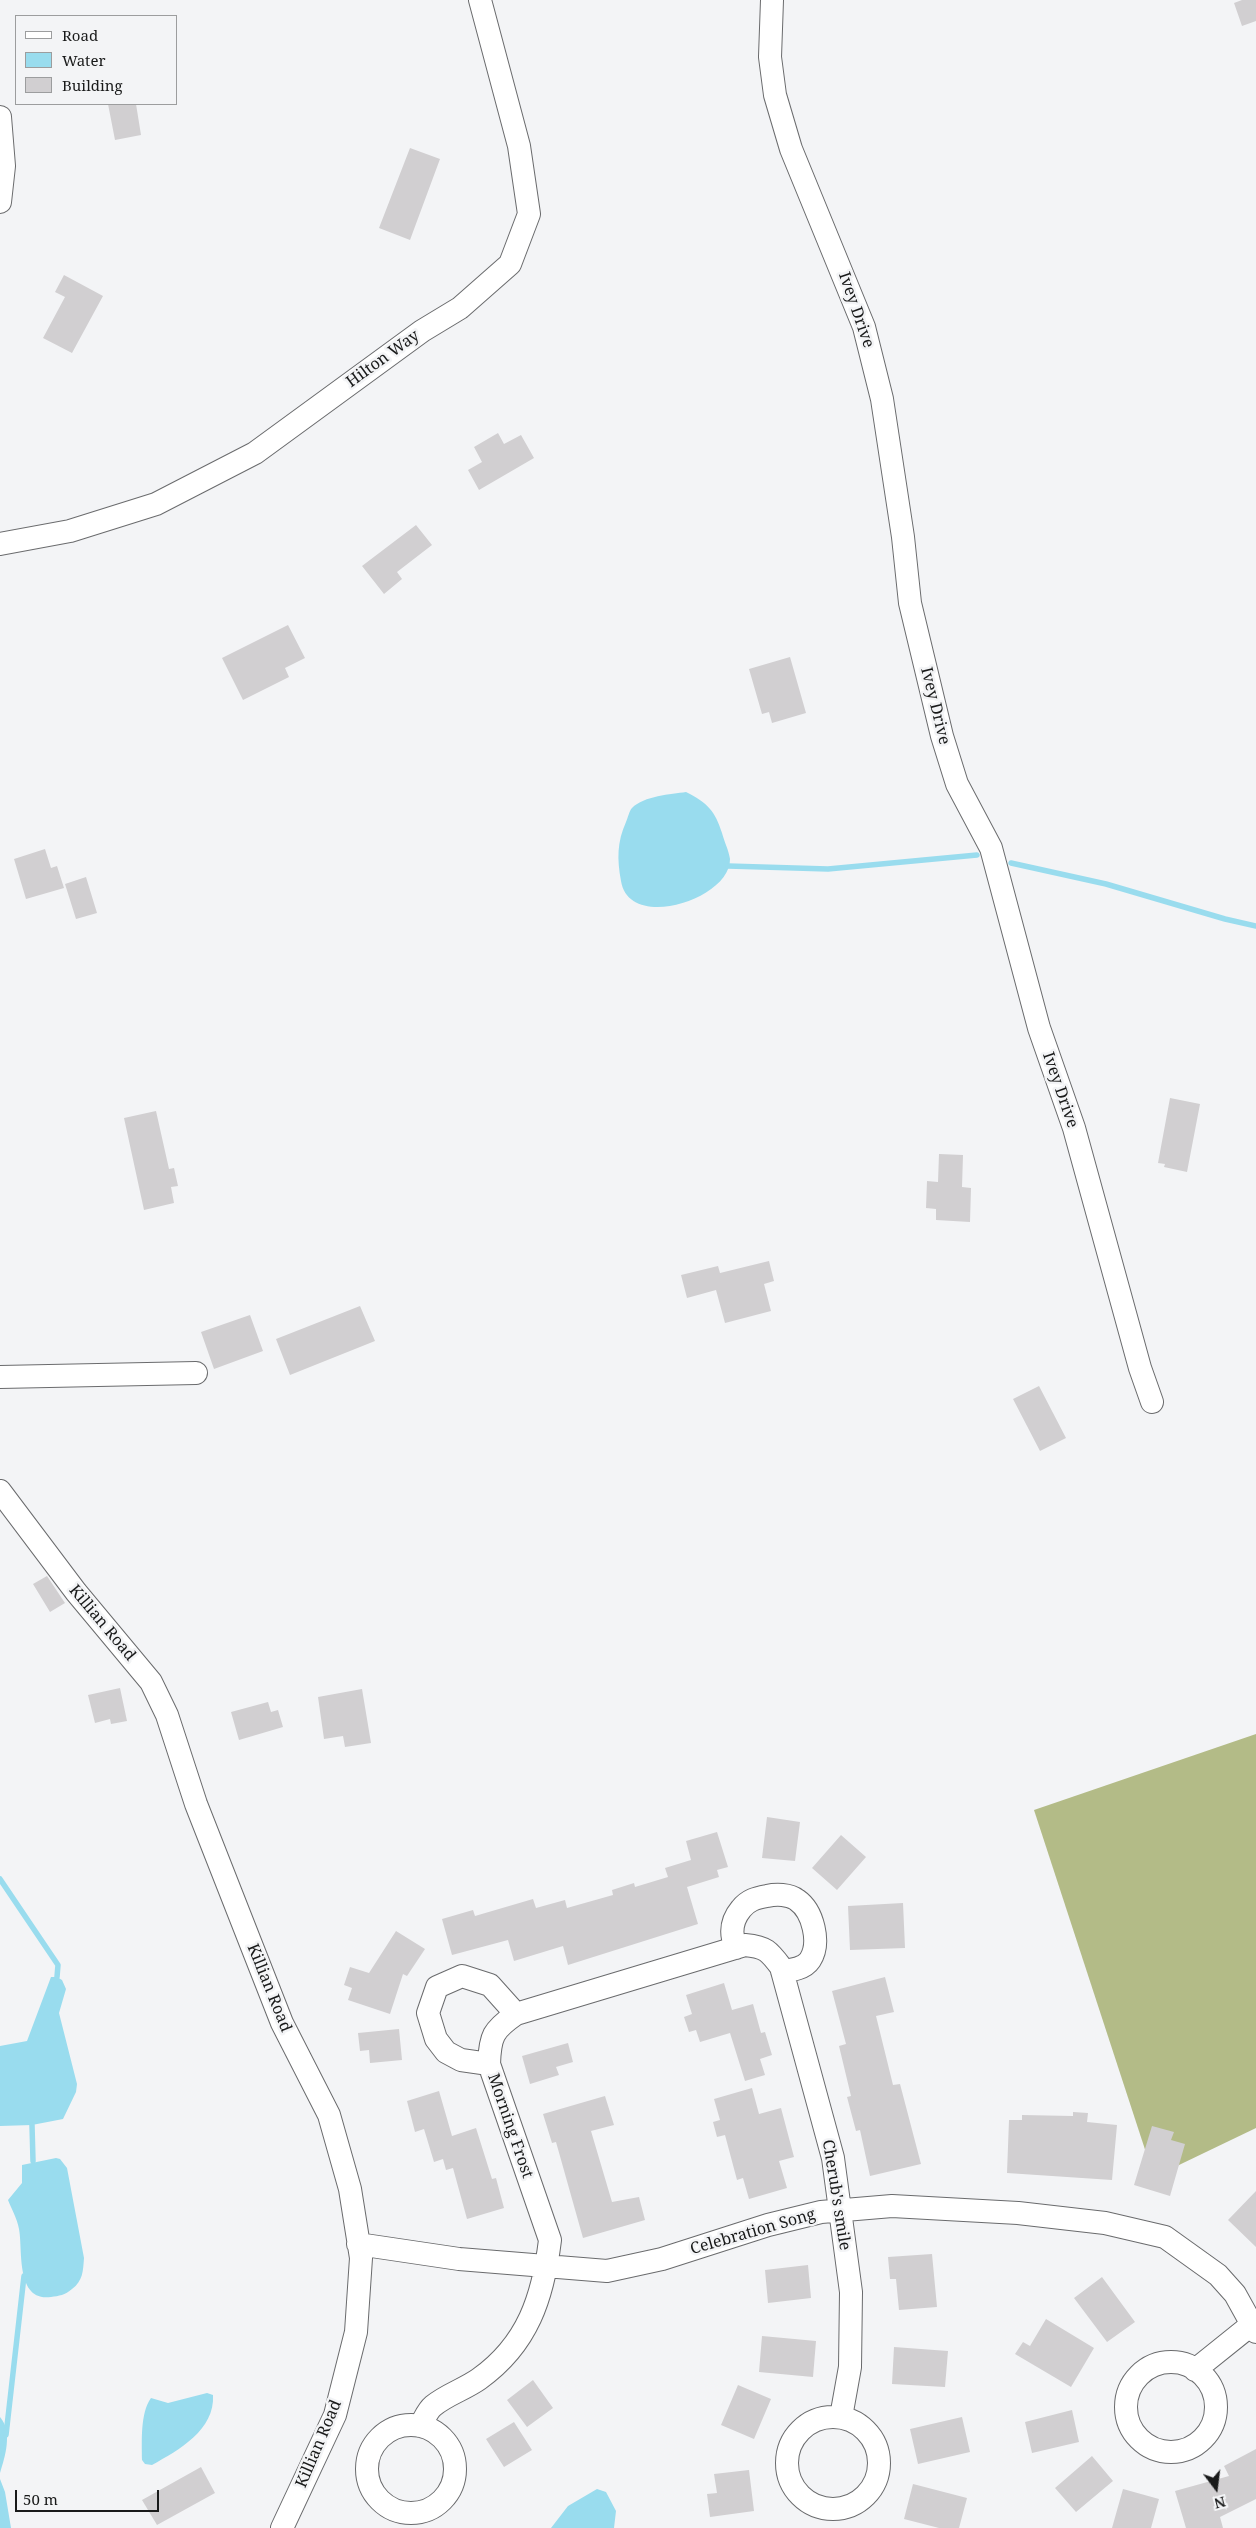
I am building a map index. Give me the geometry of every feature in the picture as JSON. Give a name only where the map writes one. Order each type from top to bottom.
[{"type":"street","name":"Hilton Way","points":[[0,544],[70,531],[156,504],[255,452],[422,331],[460,308],[510,264],[529,214],[519,146],[480,0]]},
{"type":"street","name":"Ivey Drive","points":[[772,0],[770,56],[775,95],[798,166],[864,327],[882,399],[903,537],[910,603],[942,736],[957,784],[991,848],[1039,1028],[1074,1128],[1140,1368],[1152,1402]]},
{"type":"street","points":[[0,117],[4,166],[0,202]]},
{"type":"street","points":[[0,1377],[196,1374]]},
{"type":"street","name":"Killian Road","points":[[0,1492],[76,1592],[151,1682],[163,1707],[196,1804],[282,2023],[329,2116],[350,2189],[361,2258],[356,2332],[335,2414],[282,2528]]},
{"type":"street","points":[[736,1948],[732,1938],[732,1927],[737,1914],[747,1901],[777,1894],[797,1899],[809,1913],[815,1943],[810,1960],[797,1970],[782,1971]]},
{"type":"street","name":"Morning Frost","points":[[420,2426],[432,2407],[480,2378],[513,2349],[533,2318],[547,2268],[550,2240],[489,2064],[490,2048],[496,2028],[516,2014],[736,1948],[752,1946],[769,1951]]},
{"type":"street","name":"Cherub's smile","points":[[769,1951],[782,1971],[833,2158],[851,2292],[850,2367],[841,2418]]},
{"type":"street","points":[[489,2064],[461,2060],[446,2052],[436,2039],[428,2014],[437,1987],[462,1976],[490,1985],[516,2014]]},
{"type":"street","name":"Celebration Song","points":[[358,2244],[459,2259],[547,2268],[607,2271],[662,2259],[768,2225],[821,2212],[839,2212],[892,2206],[1018,2213],[1104,2223],[1165,2237],[1218,2275],[1235,2294],[1254,2325]]},
{"type":"street","points":[[1195,2370],[1254,2325]]},
{"type":"street","points":[[826,2417],[841,2418],[856,2423],[868,2432],[876,2446],[880,2460],[878,2476],[865,2495],[846,2507],[816,2506],[804,2498],[794,2487],[788,2473],[788,2458],[792,2443],[800,2431],[812,2422],[826,2417]]},
{"type":"green space","points":[[1256,1734],[1256,2128],[1154,2177],[1034,1810]]},
{"type":"water","points":[[686,792],[710,808],[717,819],[730,859],[726,874],[715,886],[698,897],[679,904],[659,907],[642,905],[628,896],[621,881],[618,858],[619,844],[629,813],[632,808],[643,801],[658,796]]},
{"type":"water","points":[[51,1977],[57,1977],[62,1980],[66,1989],[59,2013],[77,2084],[76,2092],[63,2119],[32,2125],[0,2126],[0,2046],[27,2041]]},
{"type":"water","points":[[56,2158],[60,2159],[67,2168],[84,2258],[82,2275],[76,2286],[64,2294],[51,2297],[39,2296],[31,2291],[26,2283],[21,2261],[19,2229],[8,2200],[22,2183],[22,2165]]},
{"type":"water","points":[[207,2393],[213,2395],[212,2407],[202,2429],[173,2453],[152,2465],[145,2464],[142,2460],[142,2428],[147,2404],[151,2398],[168,2403]]},
{"type":"water","points":[[0,2417],[6,2430],[7,2445],[0,2473]]},
{"type":"water","points":[[0,2479],[5,2492],[11,2528],[0,2528]]},
{"type":"water","points":[[597,2489],[606,2492],[616,2511],[614,2528],[551,2528],[568,2506]]},
{"type":"building","points":[[1242,0],[1256,0],[1256,21],[1242,26],[1234,3]]},
{"type":"building","points":[[108,105],[136,105],[141,135],[115,140]]},
{"type":"building","points":[[410,148],[440,159],[410,240],[379,228]]},
{"type":"building","points":[[64,275],[103,296],[72,353],[43,338],[65,297],[55,292]]},
{"type":"building","points":[[498,433],[504,444],[521,435],[534,458],[479,490],[468,470],[482,462],[474,447]]},
{"type":"building","points":[[416,525],[432,545],[397,572],[402,579],[384,594],[362,566]]},
{"type":"building","points":[[288,625],[305,658],[285,668],[289,677],[243,700],[222,658]]},
{"type":"building","points":[[790,657],[806,713],[772,723],[769,712],[762,714],[749,669]]},
{"type":"building","points":[[45,849],[51,868],[57,866],[64,888],[26,899],[14,859]]},
{"type":"building","points":[[86,877],[97,913],[76,919],[65,884]]},
{"type":"building","points":[[1170,1098],[1200,1104],[1187,1172],[1164,1167],[1165,1164],[1158,1163]]},
{"type":"building","points":[[156,1111],[169,1169],[174,1168],[178,1186],[171,1187],[174,1203],[144,1210],[124,1118]]},
{"type":"building","points":[[939,1154],[963,1155],[962,1187],[971,1188],[970,1222],[936,1220],[936,1209],[926,1208],[927,1181],[938,1182]]},
{"type":"building","points":[[769,1261],[774,1281],[764,1284],[771,1311],[725,1323],[716,1290],[687,1298],[681,1275],[718,1266],[720,1273]]},
{"type":"building","points":[[360,1306],[375,1341],[290,1375],[276,1339]]},
{"type":"building","points":[[250,1315],[263,1351],[214,1369],[201,1332]]},
{"type":"building","points":[[1039,1386],[1066,1438],[1040,1451],[1013,1399]]},
{"type":"building","points":[[47,1576],[65,1603],[50,1612],[33,1584]]},
{"type":"building","points":[[120,1688],[127,1721],[111,1724],[110,1719],[95,1723],[88,1695]]},
{"type":"building","points":[[362,1689],[371,1743],[345,1747],[343,1736],[324,1739],[318,1697]]},
{"type":"building","points":[[268,1702],[271,1712],[278,1710],[283,1727],[239,1740],[231,1712]]},
{"type":"building","points":[[767,1817],[800,1822],[795,1861],[762,1858]]},
{"type":"building","points":[[717,1832],[728,1867],[717,1870],[719,1877],[687,1887],[698,1924],[568,1965],[563,1946],[514,1961],[508,1940],[452,1955],[442,1919],[473,1910],[475,1916],[533,1899],[536,1908],[565,1900],[567,1908],[613,1895],[612,1890],[634,1883],[635,1887],[668,1877],[665,1868],[691,1860],[686,1841]]},
{"type":"building","points":[[841,1835],[866,1857],[837,1890],[812,1868]]},
{"type":"building","points":[[903,1903],[905,1948],[850,1950],[848,1906]]},
{"type":"building","points":[[396,1931],[425,1949],[407,1976],[403,1974],[390,2014],[348,2000],[352,1988],[344,1985],[350,1967],[369,1973]]},
{"type":"building","points":[[885,1977],[894,2012],[876,2016],[893,2085],[900,2084],[921,2164],[870,2176],[860,2130],[856,2131],[847,2097],[851,2096],[839,2046],[846,2044],[832,1991]]},
{"type":"building","points":[[724,1983],[732,2010],[753,2004],[761,2033],[765,2032],[772,2055],[760,2059],[765,2075],[745,2081],[730,2033],[700,2042],[696,2030],[689,2032],[684,2017],[692,2014],[686,1995]]},
{"type":"building","points":[[399,2029],[402,2060],[370,2063],[369,2050],[360,2051],[358,2033]]},
{"type":"building","points":[[568,2043],[573,2062],[556,2067],[559,2075],[530,2084],[522,2056]]},
{"type":"building","points":[[752,2088],[759,2114],[781,2108],[794,2157],[779,2161],[787,2188],[749,2199],[743,2178],[737,2180],[725,2135],[717,2137],[713,2122],[720,2120],[714,2099]]},
{"type":"building","points":[[439,2091],[452,2136],[476,2128],[492,2179],[496,2178],[504,2208],[467,2219],[453,2168],[446,2170],[443,2159],[434,2162],[424,2129],[415,2132],[407,2101]]},
{"type":"building","points":[[605,2096],[614,2125],[591,2131],[612,2202],[639,2197],[645,2220],[583,2238],[556,2142],[552,2143],[543,2114]]},
{"type":"building","points":[[1073,2112],[1088,2113],[1087,2122],[1117,2125],[1112,2180],[1007,2173],[1009,2120],[1022,2120],[1022,2115],[1073,2116]]},
{"type":"building","points":[[1152,2126],[1174,2132],[1171,2140],[1185,2144],[1170,2196],[1134,2185]]},
{"type":"building","points":[[1256,2191],[1256,2247],[1228,2220]]},
{"type":"building","points":[[932,2254],[937,2307],[899,2310],[896,2279],[890,2279],[888,2257]]},
{"type":"building","points":[[808,2265],[811,2298],[768,2303],[765,2270]]},
{"type":"building","points":[[1102,2277],[1135,2322],[1107,2342],[1074,2298]]},
{"type":"building","points":[[1046,2319],[1094,2348],[1071,2387],[1015,2354],[1023,2342],[1030,2346]]},
{"type":"building","points":[[762,2336],[816,2341],[813,2377],[759,2372]]},
{"type":"building","points":[[894,2347],[948,2351],[945,2387],[892,2384]]},
{"type":"building","points":[[533,2380],[553,2408],[527,2427],[507,2400]]},
{"type":"building","points":[[738,2385],[771,2399],[754,2439],[721,2425]]},
{"type":"building","points":[[1072,2410],[1079,2442],[1032,2453],[1025,2422]]},
{"type":"building","points":[[962,2417],[970,2452],[918,2464],[910,2429]]},
{"type":"building","points":[[514,2422],[532,2450],[504,2467],[486,2439]]},
{"type":"building","points":[[1256,2449],[1256,2499],[1220,2517],[1223,2528],[1186,2528],[1175,2491],[1229,2476],[1224,2466]]},
{"type":"building","points":[[1092,2456],[1113,2481],[1076,2512],[1055,2488]]},
{"type":"building","points":[[201,2467],[215,2493],[157,2525],[142,2500]]},
{"type":"building","points":[[749,2470],[754,2511],[710,2517],[707,2494],[717,2493],[714,2474]]},
{"type":"building","points":[[913,2484],[967,2498],[959,2528],[939,2528],[904,2519]]},
{"type":"building","points":[[1123,2489],[1159,2499],[1151,2528],[1112,2528]]},
{"type":"waterway","points":[[728,866],[828,869],[977,855]]},
{"type":"waterway","points":[[1011,863],[1106,884],[1225,919],[1256,926]]},
{"type":"waterway","points":[[0,1879],[58,1965],[57,1977]]},
{"type":"waterway","points":[[32,2125],[33,2161]]},
{"type":"waterway","points":[[6,2435],[24,2276]]}]
